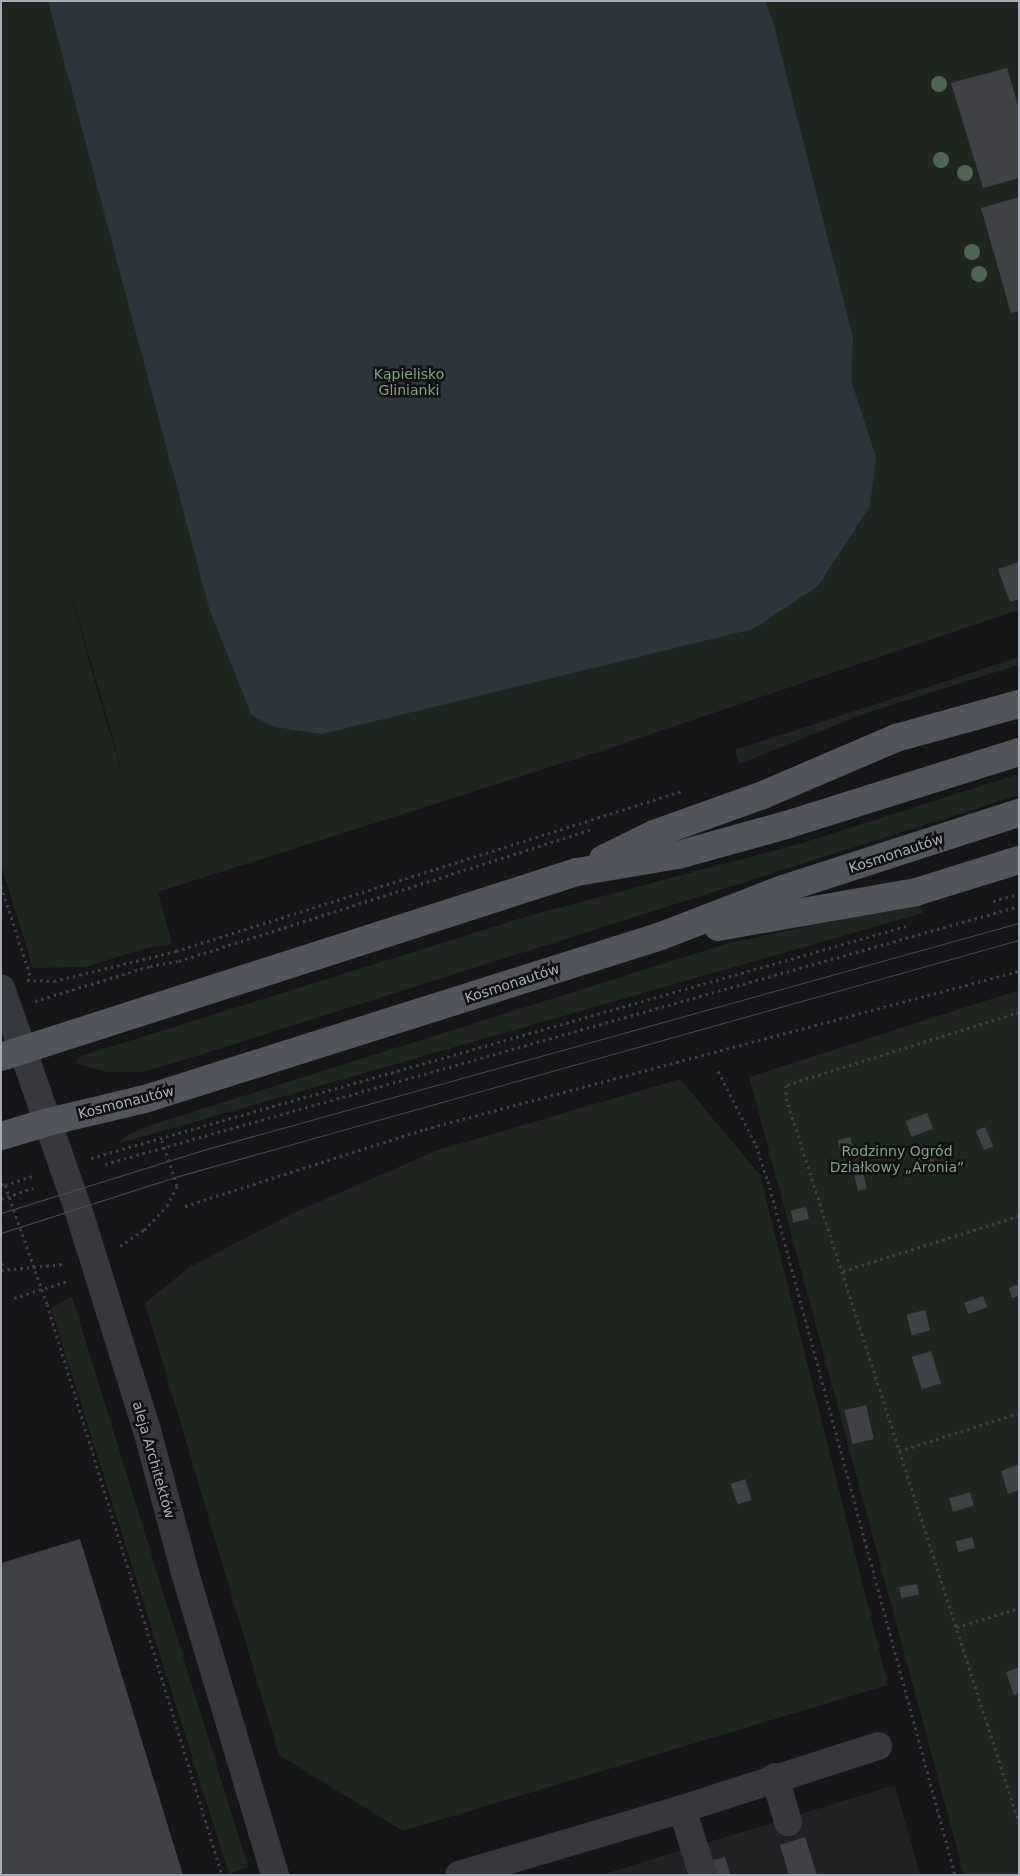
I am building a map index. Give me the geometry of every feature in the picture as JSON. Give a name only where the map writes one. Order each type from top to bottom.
[{"type":"main road","points":[[578,872],[654,834],[763,795],[896,738],[1019,704]]},
{"type":"main road","points":[[12,1053],[578,872],[678,855],[786,825],[1019,752]]},
{"type":"main road","name":"Kosmonautów","points":[[1,1136],[48,1122],[145,1099],[661,936],[783,889],[1019,814]]},
{"type":"main road","points":[[661,936],[916,892],[1019,860]]},
{"type":"street","name":"aleja Architektów","points":[[13,984],[12,1053],[48,1122],[147,1430],[185,1573],[275,1875]]},
{"type":"street","points":[[459,1875],[682,1809],[775,1777],[878,1746]]},
{"type":"street","points":[[775,1777],[788,1822]]},
{"type":"street","points":[[682,1809],[703,1875]]},
{"type":"path","points":[[13,984],[31,979],[54,981],[176,951],[689,790]]},
{"type":"path","points":[[39,999],[150,966],[188,958],[596,828]]},
{"type":"path","points":[[1,886],[31,979]]},
{"type":"path","points":[[987,903],[1019,894]]},
{"type":"path","points":[[105,1164],[1019,906]]},
{"type":"path","points":[[108,1152],[914,924]]},
{"type":"path","points":[[185,1206],[424,1129],[1019,971]]},
{"type":"path","points":[[1019,1012],[786,1085],[786,1098],[843,1271],[899,1451],[1017,1809],[1019,1822]]},
{"type":"path","points":[[718,1071],[756,1144],[768,1181],[955,1875]]},
{"type":"path","points":[[125,1245],[167,1206],[177,1186],[161,1137]]},
{"type":"path","points":[[1,1184],[9,1197],[42,1289],[222,1875]]},
{"type":"path","points":[[1,1199],[33,1188]]},
{"type":"path","points":[[843,1271],[1019,1216]]},
{"type":"path","points":[[1,1263],[3,1269],[63,1264]]},
{"type":"path","points":[[14,1298],[68,1281]]},
{"type":"path","points":[[899,1451],[1019,1413]]},
{"type":"path","points":[[957,1627],[1019,1608]]},
{"type":"shaded area","name":"Kąpielisko Glinianki","points":[[48,1],[765,1],[772,18],[853,338],[851,380],[876,457],[870,506],[818,586],[753,629],[322,734],[275,727],[252,716],[209,608]]},
{"type":"shaded area","points":[[895,1785],[920,1875],[601,1875],[775,1822]]},
{"type":"green space","name":"Kąpielisko Glinianki","points":[[1,1],[1019,1],[1019,610],[601,751],[158,892],[172,944],[146,948],[86,967],[33,968],[1,864]],"holes":[[[66,576],[127,788],[100,700]]]},
{"type":"green space","points":[[1019,657],[1019,665],[866,713],[739,764],[735,750]]},
{"type":"green space","points":[[1019,774],[1019,795],[184,1060],[143,1072],[106,1072],[76,1063],[78,1057],[528,916],[799,844]]},
{"type":"green space","points":[[919,903],[923,913],[117,1144],[127,1135],[151,1125],[729,943]]},
{"type":"green space","name":"Rodzinny Ogród Działkowy „Aronia”","points":[[1019,990],[1019,1875],[964,1875],[749,1077]]},
{"type":"green space","points":[[680,1079],[760,1175],[888,1685],[403,1831],[279,1755],[145,1303],[188,1268],[294,1213],[435,1151]]},
{"type":"green space","points":[[72,1297],[248,1867],[229,1874],[51,1308]]},
{"type":"building","points":[[1007,68],[1019,109],[1019,178],[983,188],[951,83]]},
{"type":"building","points":[[1019,197],[1019,311],[1011,313],[981,208]]},
{"type":"building","points":[[1019,562],[1019,599],[1010,602],[998,569]]},
{"type":"building","points":[[927,1113],[933,1129],[912,1137],[906,1121]]},
{"type":"building","points":[[985,1127],[993,1146],[984,1150],[976,1131]]},
{"type":"building","points":[[850,1137],[855,1156],[843,1160],[837,1140]]},
{"type":"building","points":[[932,1154],[937,1169],[920,1175],[915,1160]]},
{"type":"building","points":[[863,1173],[867,1189],[858,1191],[854,1175]]},
{"type":"building","points":[[806,1207],[809,1219],[793,1223],[790,1211]]},
{"type":"building","points":[[1019,1284],[1019,1296],[1012,1298],[1009,1288]]},
{"type":"building","points":[[983,1296],[987,1307],[968,1314],[964,1303]]},
{"type":"building","points":[[925,1310],[930,1330],[912,1335],[907,1315]]},
{"type":"building","points":[[931,1351],[941,1384],[922,1389],[912,1357]]},
{"type":"building","points":[[866,1405],[874,1439],[852,1444],[845,1410]]},
{"type":"building","points":[[1019,1464],[1019,1490],[1008,1494],[1001,1471]]},
{"type":"building","points":[[745,1479],[752,1500],[738,1505],[731,1484]]},
{"type":"building","points":[[970,1492],[974,1505],[953,1512],[949,1498]]},
{"type":"building","points":[[972,1537],[975,1548],[958,1552],[956,1541]]},
{"type":"building","points":[[80,1539],[183,1875],[1,1875],[1,1563]]},
{"type":"building","points":[[917,1584],[919,1595],[901,1598],[899,1587]]},
{"type":"building","points":[[1019,1667],[1019,1693],[1014,1695],[1006,1672]]},
{"type":"building","points":[[805,1837],[817,1875],[789,1875],[780,1845]]},
{"type":"building","points":[[725,1857],[730,1874],[715,1875],[711,1861]]},
{"type":"tram line","points":[[1,1213],[203,1150],[1019,923]]},
{"type":"tram line","points":[[1,1233],[175,1177],[1019,940]]}]
